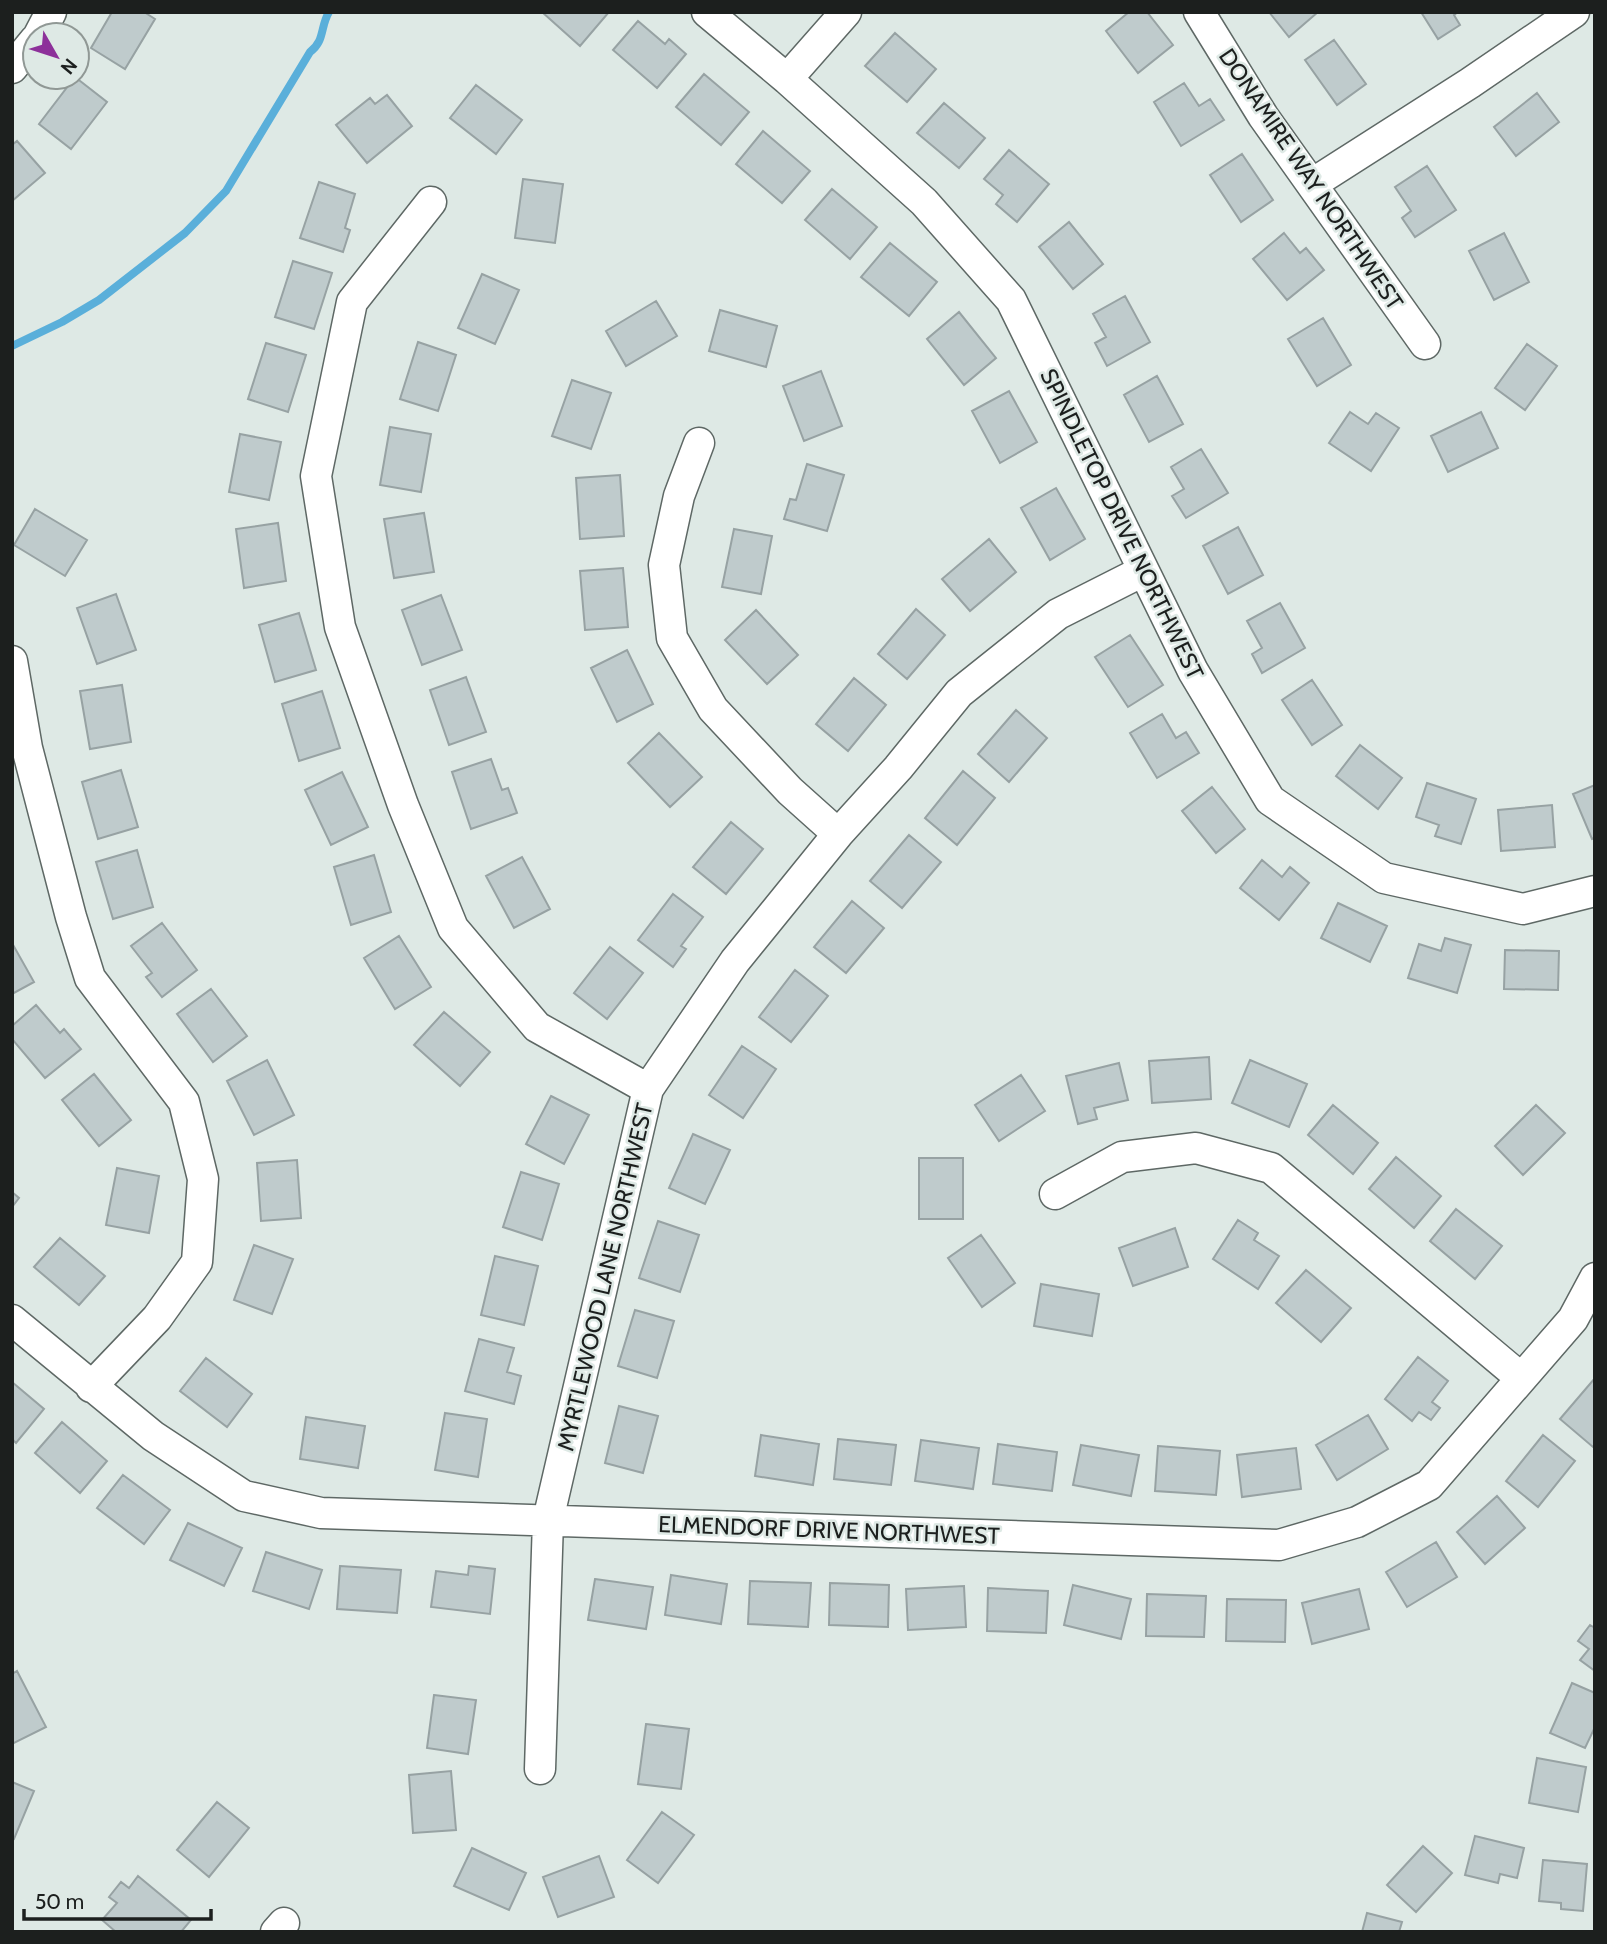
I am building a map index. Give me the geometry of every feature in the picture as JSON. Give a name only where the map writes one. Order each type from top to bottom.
[{"type":"street","name":"SPINDLETOP DRIVE NORTHWEST","points":[[707,12],[787,79],[924,202],[1012,300],[1193,671],[1270,800],[1384,878],[1523,909],[1595,891]]},
{"type":"street","points":[[787,79],[846,12]]},
{"type":"street","name":"DONAMIRE WAY NORTHWEST","points":[[1199,12],[1263,116],[1425,344]]},
{"type":"street","points":[[1312,184],[1470,83],[1574,12]]},
{"type":"street","points":[[431,202],[352,302],[316,476],[340,627],[404,804],[453,928],[537,1027],[648,1089]]},
{"type":"street","points":[[699,443],[679,496],[664,565],[672,638],[713,709],[790,790],[838,834]]},
{"type":"street","name":"MYRTLEWOOD LANE NORTHWEST","points":[[540,1769],[548,1520],[648,1089],[735,961],[838,834],[898,768],[959,693],[1058,614],[1143,571]]},
{"type":"street","points":[[12,661],[27,748],[71,917],[90,978],[184,1102],[203,1179],[197,1262],[157,1318],[91,1387]]},
{"type":"street","points":[[1055,1194],[1122,1157],[1196,1148],[1271,1168],[1521,1378]]},
{"type":"street","name":"ELMENDORF DRIVE NORTHWEST","points":[[12,1320],[153,1436],[244,1496],[321,1513],[1279,1545],[1357,1522],[1429,1485],[1573,1320],[1595,1278]]},
{"type":"building","points":[[112,12],[144,12],[155,19],[125,69],[91,48]]},
{"type":"building","points":[[542,12],[609,12],[580,46]]},
{"type":"building","points":[[1129,12],[1147,12],[1173,45],[1138,73],[1106,31]]},
{"type":"building","points":[[1269,12],[1318,12],[1289,37]]},
{"type":"building","points":[[1421,12],[1458,12],[1454,15],[1460,25],[1438,39]]},
{"type":"building","points":[[638,21],[665,44],[669,39],[686,54],[657,88],[613,50]]},
{"type":"building","points":[[895,33],[936,69],[907,102],[865,66]]},
{"type":"building","points":[[1334,40],[1366,84],[1337,105],[1305,60]]},
{"type":"building","points":[[704,74],[749,112],[721,145],[676,107]]},
{"type":"building","points":[[1184,83],[1199,106],[1210,99],[1224,120],[1181,146],[1154,102]]},
{"type":"building","points":[[476,85],[522,120],[496,154],[450,118]]},
{"type":"building","points":[[91,90],[107,102],[71,149],[39,124],[64,91]]},
{"type":"building","points":[[1537,93],[1559,122],[1516,156],[1494,127]]},
{"type":"building","points":[[387,95],[412,126],[367,163],[336,125],[370,98],[375,104]]},
{"type":"building","points":[[944,103],[985,138],[959,168],[917,133]]},
{"type":"building","points":[[763,131],[810,171],[782,203],[736,164]]},
{"type":"building","points":[[17,141],[45,173],[12,201],[12,145]]},
{"type":"building","points":[[1009,150],[1049,184],[1017,222],[996,204],[1003,195],[984,179]]},
{"type":"building","points":[[1242,154],[1273,200],[1241,222],[1210,175]]},
{"type":"building","points":[[1427,166],[1456,210],[1415,237],[1402,218],[1411,211],[1395,187]]},
{"type":"building","points":[[523,179],[563,184],[555,243],[515,238]]},
{"type":"building","points":[[319,182],[355,194],[345,228],[350,230],[343,252],[300,238]]},
{"type":"building","points":[[832,189],[877,227],[850,259],[805,220]]},
{"type":"building","points":[[1069,222],[1103,264],[1073,289],[1039,247]]},
{"type":"building","points":[[1284,233],[1300,253],[1306,248],[1324,270],[1287,300],[1253,259]]},
{"type":"building","points":[[1504,233],[1529,282],[1494,300],[1469,251]]},
{"type":"building","points":[[890,243],[937,282],[909,316],[861,277]]},
{"type":"building","points":[[293,261],[332,273],[314,329],[275,317]]},
{"type":"building","points":[[482,274],[519,290],[495,344],[458,328]]},
{"type":"building","points":[[1125,296],[1150,342],[1107,366],[1095,343],[1106,337],[1093,314]]},
{"type":"building","points":[[656,301],[677,336],[626,366],[606,331]]},
{"type":"building","points":[[720,310],[777,326],[766,367],[709,351]]},
{"type":"building","points":[[959,312],[996,358],[964,385],[927,339]]},
{"type":"building","points":[[1323,318],[1351,365],[1317,386],[1288,339]]},
{"type":"building","points":[[418,342],[456,355],[438,411],[400,399]]},
{"type":"building","points":[[266,343],[306,355],[288,412],[248,399]]},
{"type":"building","points":[[1527,344],[1557,366],[1525,410],[1495,388]]},
{"type":"building","points":[[821,371],[842,426],[804,441],[783,386]]},
{"type":"building","points":[[1157,376],[1183,424],[1149,442],[1124,395]]},
{"type":"building","points":[[572,380],[611,393],[591,449],[552,436]]},
{"type":"building","points":[[1009,391],[1037,442],[1000,463],[972,411]]},
{"type":"building","points":[[1350,412],[1368,424],[1376,413],[1399,428],[1371,471],[1329,443]]},
{"type":"building","points":[[1481,412],[1498,448],[1448,472],[1431,436]]},
{"type":"building","points":[[390,427],[431,434],[421,492],[380,485]]},
{"type":"building","points":[[240,434],[281,442],[269,500],[229,492]]},
{"type":"building","points":[[1201,449],[1228,493],[1186,518],[1172,496],[1184,489],[1171,467]]},
{"type":"building","points":[[807,464],[844,475],[827,531],[784,519],[790,499],[796,500]]},
{"type":"building","points":[[620,475],[624,536],[580,539],[576,478]]},
{"type":"building","points":[[1056,488],[1085,539],[1050,560],[1021,508]]},
{"type":"building","points":[[35,509],[87,540],[65,576],[14,545]]},
{"type":"building","points":[[424,513],[434,572],[394,578],[384,519]]},
{"type":"building","points":[[278,523],[286,581],[244,588],[236,529]]},
{"type":"building","points":[[1238,527],[1263,575],[1228,594],[1203,546]]},
{"type":"building","points":[[734,529],[772,536],[761,594],[722,587]]},
{"type":"building","points":[[989,539],[1016,572],[970,611],[942,579]]},
{"type":"building","points":[[623,568],[628,627],[585,630],[580,571]]},
{"type":"building","points":[[116,594],[136,650],[97,664],[77,608]]},
{"type":"building","points":[[441,595],[462,650],[422,665],[402,610]]},
{"type":"building","points":[[1280,603],[1305,648],[1262,673],[1252,654],[1262,648],[1247,621]]},
{"type":"building","points":[[916,609],[945,635],[907,679],[878,654]]},
{"type":"building","points":[[756,610],[798,655],[767,684],[725,640]]},
{"type":"building","points":[[299,613],[316,670],[275,682],[259,625]]},
{"type":"building","points":[[1130,635],[1163,685],[1128,707],[1095,657]]},
{"type":"building","points":[[627,650],[653,704],[617,722],[591,668]]},
{"type":"building","points":[[466,677],[486,732],[449,745],[430,690]]},
{"type":"building","points":[[854,678],[886,705],[848,751],[816,724]]},
{"type":"building","points":[[1312,680],[1342,725],[1312,745],[1282,700]]},
{"type":"building","points":[[122,685],[131,742],[90,749],[80,691]]},
{"type":"building","points":[[322,691],[340,748],[299,761],[282,704]]},
{"type":"building","points":[[1016,710],[1047,738],[1009,782],[978,754]]},
{"type":"building","points":[[1162,714],[1176,738],[1186,732],[1199,753],[1157,778],[1130,733]]},
{"type":"building","points":[[659,733],[702,777],[670,807],[628,763]]},
{"type":"building","points":[[1360,745],[1402,778],[1378,809],[1336,776]]},
{"type":"building","points":[[491,759],[502,790],[508,788],[517,813],[471,829],[452,772]]},
{"type":"building","points":[[121,770],[138,827],[98,839],[82,782]]},
{"type":"building","points":[[963,771],[995,798],[957,845],[925,818]]},
{"type":"building","points":[[342,772],[368,827],[331,845],[305,790]]},
{"type":"building","points":[[1427,783],[1476,799],[1461,844],[1435,836],[1439,825],[1416,817]]},
{"type":"building","points":[[1595,785],[1595,838],[1592,839],[1573,794]]},
{"type":"building","points":[[1212,787],[1245,829],[1216,853],[1182,811]]},
{"type":"building","points":[[1552,805],[1555,847],[1501,851],[1498,810]]},
{"type":"building","points":[[731,822],[763,849],[726,894],[693,867]]},
{"type":"building","points":[[909,835],[941,862],[902,908],[870,881]]},
{"type":"building","points":[[137,850],[153,907],[113,919],[96,862]]},
{"type":"building","points":[[374,855],[391,912],[351,925],[334,867]]},
{"type":"building","points":[[522,857],[550,909],[514,928],[486,876]]},
{"type":"building","points":[[1262,860],[1282,877],[1290,867],[1309,883],[1279,920],[1240,888]]},
{"type":"building","points":[[673,894],[703,917],[681,946],[686,949],[673,967],[638,940]]},
{"type":"building","points":[[852,901],[884,928],[846,973],[814,947]]},
{"type":"building","points":[[1338,903],[1387,926],[1370,962],[1321,938]]},
{"type":"building","points":[[162,923],[197,970],[162,997],[146,977],[152,973],[131,946]]},
{"type":"building","points":[[399,936],[431,987],[395,1009],[364,958]]},
{"type":"building","points":[[1445,938],[1471,945],[1457,993],[1408,978],[1419,944],[1441,951]]},
{"type":"building","points":[[12,943],[34,982],[12,994]]},
{"type":"building","points":[[610,947],[643,973],[607,1019],[574,993]]},
{"type":"building","points":[[1505,950],[1559,951],[1558,990],[1504,989]]},
{"type":"building","points":[[795,970],[828,996],[791,1042],[759,1017]]},
{"type":"building","points":[[211,989],[247,1036],[213,1062],[177,1014]]},
{"type":"building","points":[[36,1005],[60,1033],[64,1029],[81,1049],[45,1078],[12,1039],[12,1026]]},
{"type":"building","points":[[444,1012],[490,1052],[460,1086],[414,1045]]},
{"type":"building","points":[[742,1046],[776,1069],[743,1118],[709,1095]]},
{"type":"building","points":[[1209,1057],[1211,1099],[1152,1103],[1149,1061]]},
{"type":"building","points":[[267,1060],[294,1115],[254,1135],[227,1081]]},
{"type":"building","points":[[1250,1060],[1307,1084],[1289,1127],[1232,1103]]},
{"type":"building","points":[[1119,1063],[1128,1100],[1094,1108],[1097,1119],[1078,1124],[1066,1076]]},
{"type":"building","points":[[94,1074],[131,1120],[99,1146],[62,1100]]},
{"type":"building","points":[[1021,1075],[1045,1111],[999,1141],[975,1105]]},
{"type":"building","points":[[551,1096],[589,1115],[564,1164],[526,1144]]},
{"type":"building","points":[[1333,1105],[1378,1143],[1353,1174],[1308,1135]]},
{"type":"building","points":[[1536,1105],[1565,1133],[1523,1175],[1495,1146]]},
{"type":"building","points":[[693,1134],[730,1150],[705,1204],[669,1188]]},
{"type":"building","points":[[1396,1157],[1441,1196],[1414,1228],[1369,1189]]},
{"type":"building","points":[[919,1158],[963,1158],[963,1219],[919,1219]]},
{"type":"building","points":[[297,1160],[301,1218],[261,1221],[257,1163]]},
{"type":"building","points":[[117,1168],[159,1176],[149,1233],[106,1225]]},
{"type":"building","points":[[521,1172],[559,1184],[542,1240],[503,1227]]},
{"type":"building","points":[[12,1192],[19,1198],[12,1207]]},
{"type":"building","points":[[1456,1209],[1502,1246],[1475,1279],[1430,1241]]},
{"type":"building","points":[[1238,1220],[1258,1233],[1254,1240],[1279,1256],[1258,1289],[1213,1259]]},
{"type":"building","points":[[658,1221],[699,1235],[680,1292],[639,1278]]},
{"type":"building","points":[[1175,1228],[1188,1267],[1133,1286],[1119,1248]]},
{"type":"building","points":[[981,1235],[1015,1283],[982,1307],[948,1258]]},
{"type":"building","points":[[60,1238],[105,1276],[79,1305],[34,1267]]},
{"type":"building","points":[[254,1245],[293,1259],[272,1314],[234,1300]]},
{"type":"building","points":[[495,1256],[538,1266],[524,1325],[481,1315]]},
{"type":"building","points":[[1306,1270],[1351,1308],[1321,1342],[1276,1303]]},
{"type":"building","points":[[1041,1284],[1099,1294],[1092,1336],[1034,1326]]},
{"type":"building","points":[[635,1310],[674,1321],[657,1378],[618,1366]]},
{"type":"building","points":[[479,1339],[514,1348],[507,1372],[521,1376],[514,1404],[465,1391]]},
{"type":"building","points":[[1418,1357],[1448,1381],[1432,1402],[1440,1408],[1431,1420],[1419,1412],[1412,1421],[1385,1399]]},
{"type":"building","points":[[206,1358],[252,1394],[227,1427],[180,1391]]},
{"type":"building","points":[[1595,1378],[1595,1445],[1593,1447],[1560,1419]]},
{"type":"building","points":[[12,1382],[44,1409],[16,1443],[12,1439]]},
{"type":"building","points":[[619,1406],[658,1416],[643,1473],[605,1463]]},
{"type":"building","points":[[445,1413],[487,1419],[478,1477],[435,1470]]},
{"type":"building","points":[[1368,1415],[1388,1449],[1337,1480],[1316,1445]]},
{"type":"building","points":[[306,1417],[365,1426],[358,1468],[300,1459]]},
{"type":"building","points":[[62,1422],[107,1461],[80,1493],[35,1453]]},
{"type":"building","points":[[761,1435],[819,1444],[813,1485],[755,1476]]},
{"type":"building","points":[[1543,1435],[1575,1461],[1538,1507],[1506,1481]]},
{"type":"building","points":[[838,1439],[896,1445],[891,1485],[834,1479]]},
{"type":"building","points":[[921,1440],[979,1448],[973,1489],[915,1481]]},
{"type":"building","points":[[998,1444],[1057,1452],[1052,1491],[993,1484]]},
{"type":"building","points":[[1081,1445],[1139,1455],[1131,1496],[1073,1485]]},
{"type":"building","points":[[1158,1446],[1220,1451],[1216,1495],[1155,1491]]},
{"type":"building","points":[[1296,1448],[1301,1489],[1242,1497],[1237,1455]]},
{"type":"building","points":[[123,1475],[170,1510],[144,1544],[97,1508]]},
{"type":"building","points":[[1497,1496],[1525,1528],[1485,1564],[1457,1532]]},
{"type":"building","points":[[188,1523],[242,1548],[224,1586],[170,1560]]},
{"type":"building","points":[[1436,1542],[1457,1577],[1407,1607],[1386,1572]]},
{"type":"building","points":[[266,1552],[322,1570],[309,1609],[253,1591]]},
{"type":"building","points":[[340,1566],[401,1570],[397,1613],[337,1609]]},
{"type":"building","points":[[469,1566],[495,1569],[490,1614],[431,1607],[436,1571],[468,1575]]},
{"type":"building","points":[[671,1575],[727,1584],[721,1624],[665,1615]]},
{"type":"building","points":[[595,1579],[653,1587],[646,1629],[588,1620]]},
{"type":"building","points":[[750,1581],[811,1583],[808,1627],[748,1624]]},
{"type":"building","points":[[830,1583],[889,1585],[888,1627],[829,1625]]},
{"type":"building","points":[[1073,1585],[1131,1599],[1121,1639],[1064,1625]]},
{"type":"building","points":[[964,1586],[966,1627],[908,1630],[906,1589]]},
{"type":"building","points":[[988,1588],[1048,1591],[1046,1633],[987,1631]]},
{"type":"building","points":[[1359,1589],[1369,1629],[1312,1644],[1302,1603]]},
{"type":"building","points":[[1147,1594],[1206,1596],[1204,1637],[1146,1636]]},
{"type":"building","points":[[1227,1599],[1286,1600],[1285,1642],[1226,1641]]},
{"type":"building","points":[[1590,1625],[1595,1628],[1595,1671],[1580,1660],[1589,1649],[1578,1641]]},
{"type":"building","points":[[17,1671],[46,1727],[12,1744],[12,1674]]},
{"type":"building","points":[[1572,1683],[1595,1693],[1595,1727],[1585,1748],[1550,1733]]},
{"type":"building","points":[[434,1695],[476,1700],[468,1754],[427,1748]]},
{"type":"building","points":[[646,1724],[689,1729],[681,1789],[638,1784]]},
{"type":"building","points":[[1537,1758],[1586,1767],[1578,1812],[1529,1803]]},
{"type":"building","points":[[451,1771],[456,1830],[413,1833],[409,1775]]},
{"type":"building","points":[[12,1782],[34,1791],[14,1839],[12,1838]]},
{"type":"building","points":[[217,1802],[249,1828],[209,1877],[177,1850]]},
{"type":"building","points":[[662,1812],[694,1835],[658,1883],[627,1860]]},
{"type":"building","points":[[1475,1836],[1524,1848],[1517,1878],[1500,1874],[1498,1883],[1465,1875]]},
{"type":"building","points":[[1423,1846],[1452,1873],[1416,1912],[1387,1885]]},
{"type":"building","points":[[472,1848],[526,1873],[509,1910],[454,1886]]},
{"type":"building","points":[[599,1856],[614,1897],[558,1917],[543,1877]]},
{"type":"building","points":[[1543,1860],[1587,1864],[1583,1911],[1561,1909],[1561,1903],[1539,1901]]},
{"type":"building","points":[[138,1876],[191,1920],[181,1932],[116,1932],[102,1920],[117,1903],[109,1897],[121,1882],[129,1888]]},
{"type":"building","points":[[1367,1913],[1402,1922],[1399,1932],[1362,1932]]},
{"type":"waterway","points":[[12,346],[62,322],[99,300],[185,233],[226,191],[318,43],[329,12]]}]
